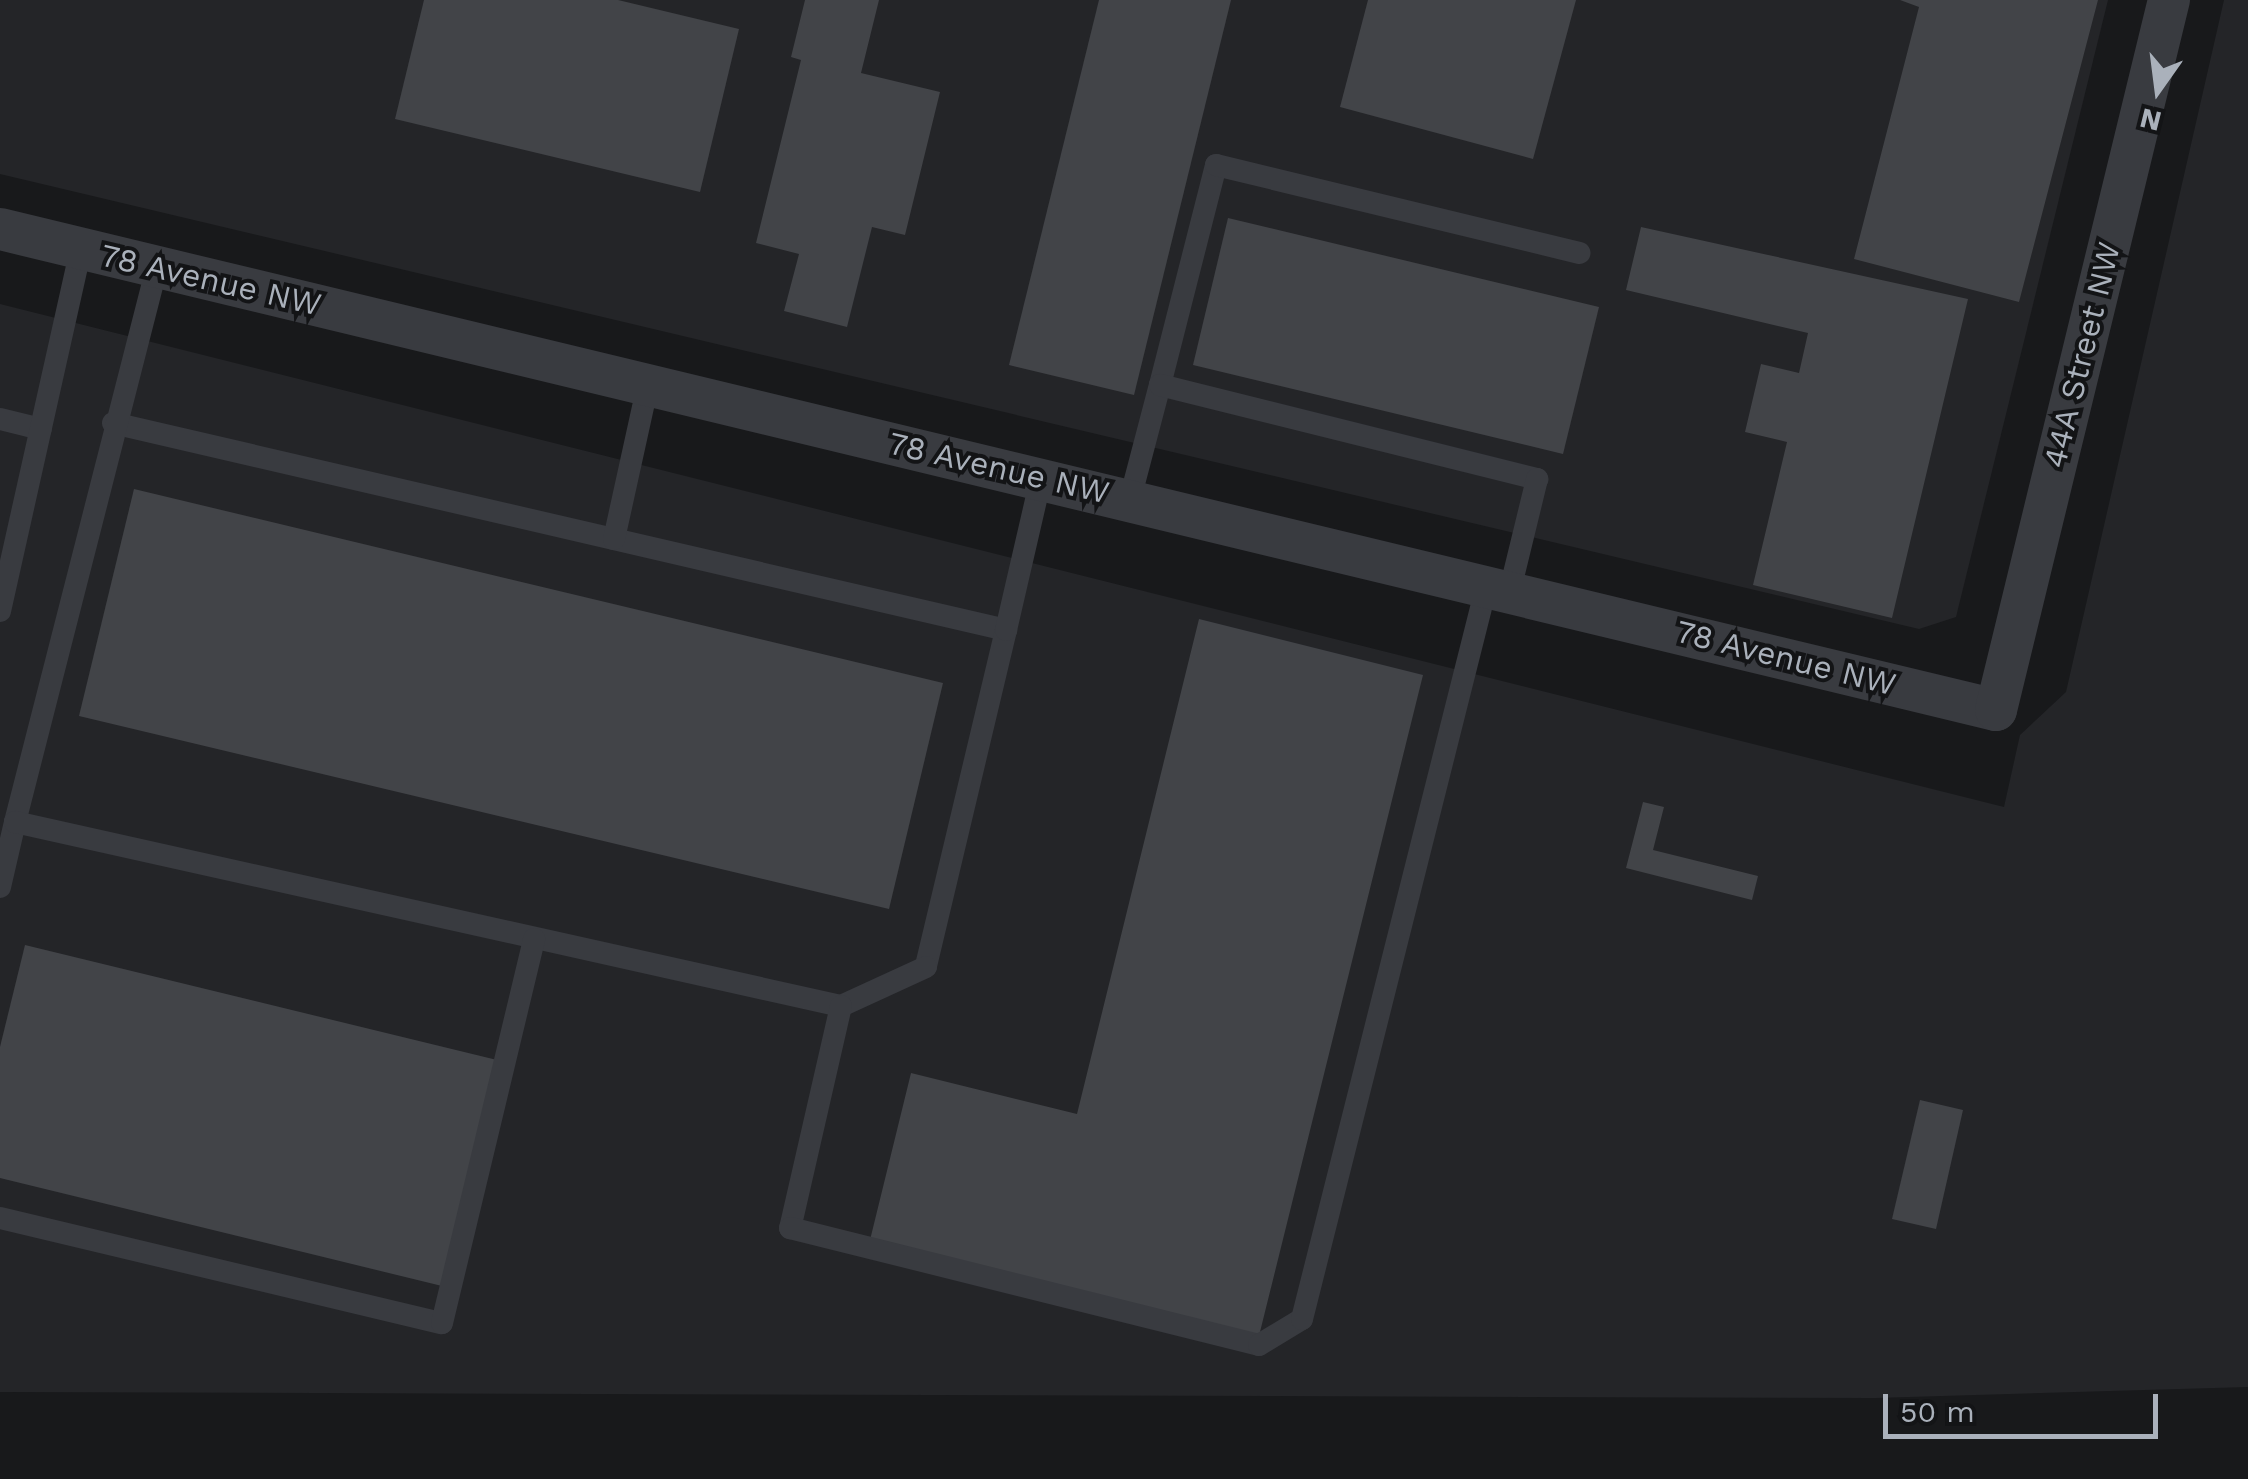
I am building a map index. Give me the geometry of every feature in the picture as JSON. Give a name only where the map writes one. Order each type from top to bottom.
[{"type":"street","name":"44A Street NW","points":[[1996,710],[2168,0]]},
{"type":"street","name":"78 Avenue NW","points":[[0,229],[1499,587],[1996,710]]},
{"type":"lane","points":[[1130,499],[1216,165],[1580,253]]},
{"type":"lane","points":[[0,611],[81,248]]},
{"type":"lane","points":[[0,886],[113,423],[157,267]]},
{"type":"lane","points":[[614,539],[648,384]]},
{"type":"lane","points":[[841,1006],[790,1228],[1259,1345],[1283,1337],[1302,1319],[1499,587],[1537,479],[1160,385]]},
{"type":"lane","points":[[0,419],[41,429]]},
{"type":"lane","points":[[113,423],[1006,630]]},
{"type":"lane","points":[[15,822],[841,1006],[926,967],[1041,478]]},
{"type":"lane","points":[[0,1218],[442,1323],[534,938]]},
{"type":"shaded area","points":[[0,0],[2108,0],[1956,617],[1919,629],[0,174]]},
{"type":"shaded area","points":[[2224,0],[2248,0],[2248,1387],[1875,1398],[0,1392],[0,304],[2004,807],[2020,735],[2066,692]]},
{"type":"building","points":[[424,0],[618,0],[739,29],[700,192],[395,119]]},
{"type":"building","points":[[805,0],[879,0],[861,73],[940,92],[905,235],[872,227],[847,327],[784,311],[799,254],[756,243],[801,60],[791,57]]},
{"type":"building","points":[[1099,0],[1231,0],[1134,395],[1009,365]]},
{"type":"building","points":[[1368,0],[1576,0],[1533,159],[1340,107]]},
{"type":"building","points":[[1900,0],[2098,0],[2019,302],[1854,259],[1919,7]]},
{"type":"building","points":[[1228,218],[1599,307],[1563,454],[1193,365]]},
{"type":"building","points":[[1641,227],[1968,299],[1892,618],[1753,585],[1787,442],[1745,432],[1761,364],[1799,373],[1808,333],[1626,290]]},
{"type":"building","points":[[134,489],[943,683],[889,909],[79,716]]},
{"type":"building","points":[[1199,619],[1423,675],[1259,1336],[870,1240],[911,1073],[1077,1114]]},
{"type":"building","points":[[1643,802],[1664,807],[1653,850],[1758,876],[1752,900],[1626,868]]},
{"type":"building","points":[[25,945],[497,1060],[442,1286],[0,1178],[0,1047]]},
{"type":"building","points":[[1920,1100],[1963,1110],[1936,1229],[1892,1219]]}]
